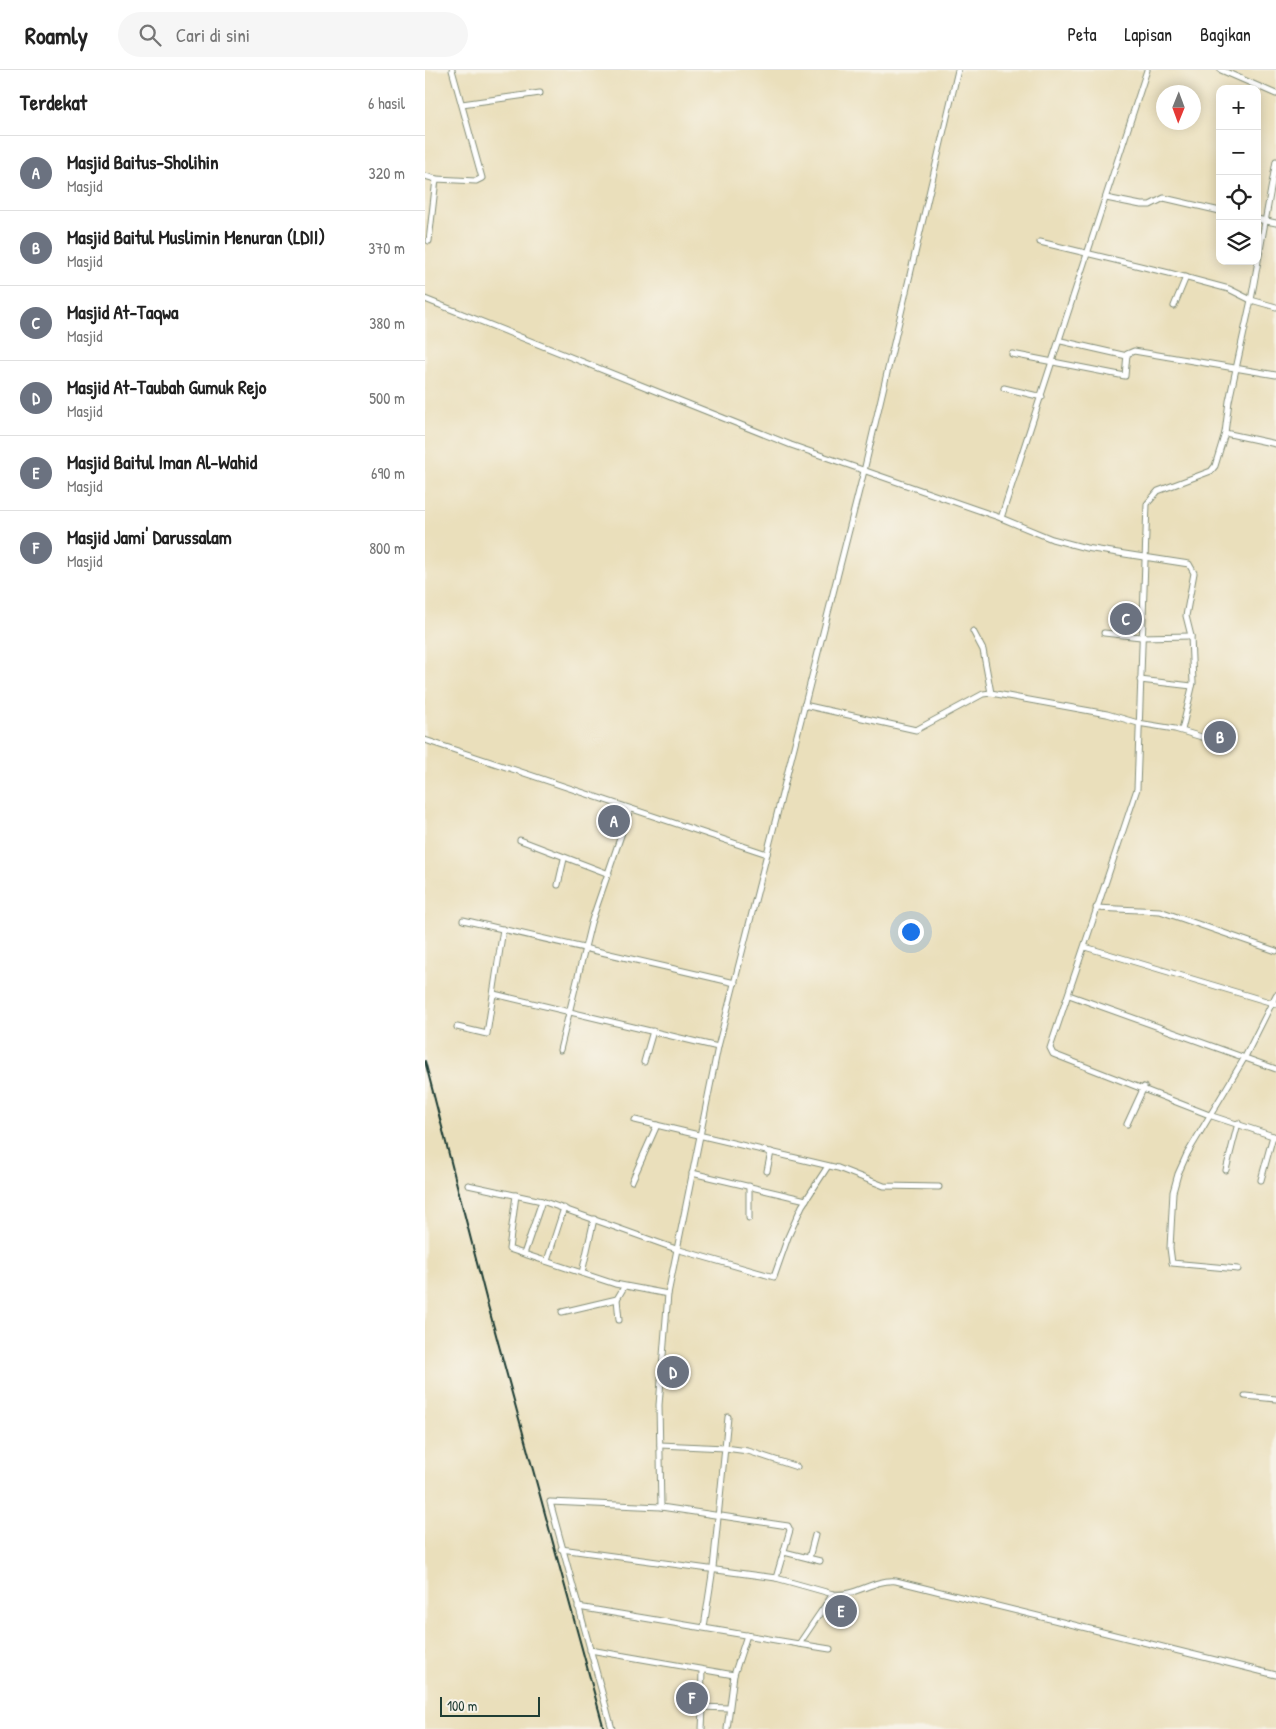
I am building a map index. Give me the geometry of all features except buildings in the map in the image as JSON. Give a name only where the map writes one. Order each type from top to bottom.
[{"type":"street","points":[[425,176],[436,179],[476,182],[482,178],[452,70]]},
{"type":"street","points":[[661,1507],[659,1405],[668,1294],[699,1135],[718,1047],[864,471],[958,70]]},
{"type":"street","points":[[1001,518],[1054,364],[1087,254],[1147,70]]},
{"type":"street","points":[[1221,70],[1276,94]]},
{"type":"street","points":[[462,104],[540,93]]},
{"type":"street","points":[[1261,1180],[1275,1137],[1238,1123],[1212,1116],[1051,1051],[1096,908],[1137,789],[1141,636],[1147,508],[1149,500],[1158,491],[1213,469],[1225,433],[1276,161]]},
{"type":"street","points":[[429,241],[436,179]]},
{"type":"street","points":[[1106,198],[1141,205],[1150,205],[1164,198],[1216,210]]},
{"type":"street","points":[[1260,220],[1276,223]]},
{"type":"street","points":[[1040,242],[1185,277],[1239,293],[1251,300],[1276,307]]},
{"type":"street","points":[[1174,306],[1185,277]]},
{"type":"street","points":[[425,299],[791,445],[1070,544],[1184,563],[1192,567],[1194,573],[1186,616],[1191,636],[1193,686],[1182,730]]},
{"type":"street","points":[[1061,341],[1127,356]]},
{"type":"street","points":[[1012,354],[1054,364],[1125,376],[1127,356],[1131,351],[1276,375]]},
{"type":"street","points":[[1004,388],[1042,397]]},
{"type":"street","points":[[1225,433],[1276,444]]},
{"type":"street","points":[[973,631],[983,650],[991,693]]},
{"type":"street","points":[[1104,633],[1141,636],[1191,636]]},
{"type":"street","points":[[1140,680],[1193,686]]},
{"type":"street","points":[[804,705],[916,730],[983,694],[991,693],[1107,714],[1138,724],[1182,730],[1225,744]]},
{"type":"street","points":[[425,740],[767,854]]},
{"type":"street","points":[[560,1050],[587,947],[591,923],[630,809]]},
{"type":"street","points":[[519,840],[564,859],[609,874]]},
{"type":"street","points":[[559,885],[564,859]]},
{"type":"street","points":[[1096,908],[1160,911],[1276,950]]},
{"type":"street","points":[[463,920],[735,982]]},
{"type":"street","points":[[457,1027],[487,1034],[503,929]]},
{"type":"street","points":[[1085,947],[1274,1004]]},
{"type":"street","points":[[494,994],[718,1047]]},
{"type":"street","points":[[1238,1269],[1172,1263],[1173,1192],[1187,1154],[1212,1116],[1274,1004],[1276,995]]},
{"type":"street","points":[[1069,996],[1276,1069]]},
{"type":"street","points":[[645,1062],[653,1031]]},
{"type":"street","points":[[1127,1124],[1144,1087]]},
{"type":"street","points":[[635,1120],[828,1166],[883,1186],[939,1186]]},
{"type":"street","points":[[1226,1170],[1238,1123]]},
{"type":"street","points":[[632,1181],[657,1125]]},
{"type":"street","points":[[767,1171],[771,1152]]},
{"type":"street","points":[[468,1186],[542,1201],[676,1249],[774,1277],[788,1237],[806,1200],[828,1166]]},
{"type":"street","points":[[692,1173],[806,1200]]},
{"type":"street","points":[[749,1186],[749,1218]]},
{"type":"street","points":[[515,1195],[508,1248],[624,1287],[668,1294]]},
{"type":"street","points":[[524,1254],[542,1201]]},
{"type":"street","points":[[547,1261],[564,1208]]},
{"type":"street","points":[[582,1273],[594,1219]]},
{"type":"street","points":[[619,1320],[617,1300],[624,1287]]},
{"type":"street","points":[[562,1312],[617,1300]]},
{"type":"street","points":[[1245,1396],[1276,1399]]},
{"type":"street","points":[[704,1627],[713,1568],[727,1417]]},
{"type":"street","points":[[660,1446],[725,1448],[756,1452],[797,1468]]},
{"type":"street","points":[[612,1729],[561,1549],[549,1503],[551,1501],[661,1507],[789,1528],[784,1552],[775,1578]]},
{"type":"street","points":[[809,1558],[815,1535]]},
{"type":"street","points":[[561,1549],[766,1576],[833,1594],[851,1594],[881,1581],[895,1581],[1276,1675]]},
{"type":"street","points":[[784,1552],[820,1561]]},
{"type":"street","points":[[799,1644],[833,1594]]},
{"type":"street","points":[[578,1608],[830,1649]]},
{"type":"street","points":[[727,1729],[728,1708],[734,1676],[747,1635]]},
{"type":"street","points":[[590,1650],[734,1676]]},
{"type":"street","points":[[702,1670],[700,1705],[703,1708],[702,1729]]},
{"type":"street","points":[[703,1708],[728,1708]]},
{"type":"railway","points":[[425,1061],[487,1302],[604,1729]]},
{"type":"place","name":"Masjid At-Taqwa","points":[[1126,619]]},
{"type":"place","name":"Masjid Baitul Muslimin Menuran (LDII)","points":[[1220,737]]},
{"type":"place","name":"Masjid Baitus-Sholihin","points":[[614,821]]},
{"type":"place","name":"Masjid At-Taubah Gumuk Rejo","points":[[673,1372]]},
{"type":"place","name":"Masjid Baitul Iman Al-Wahid","points":[[841,1611]]},
{"type":"place","name":"Masjid Jami' Darussalam","points":[[692,1698]]}]
